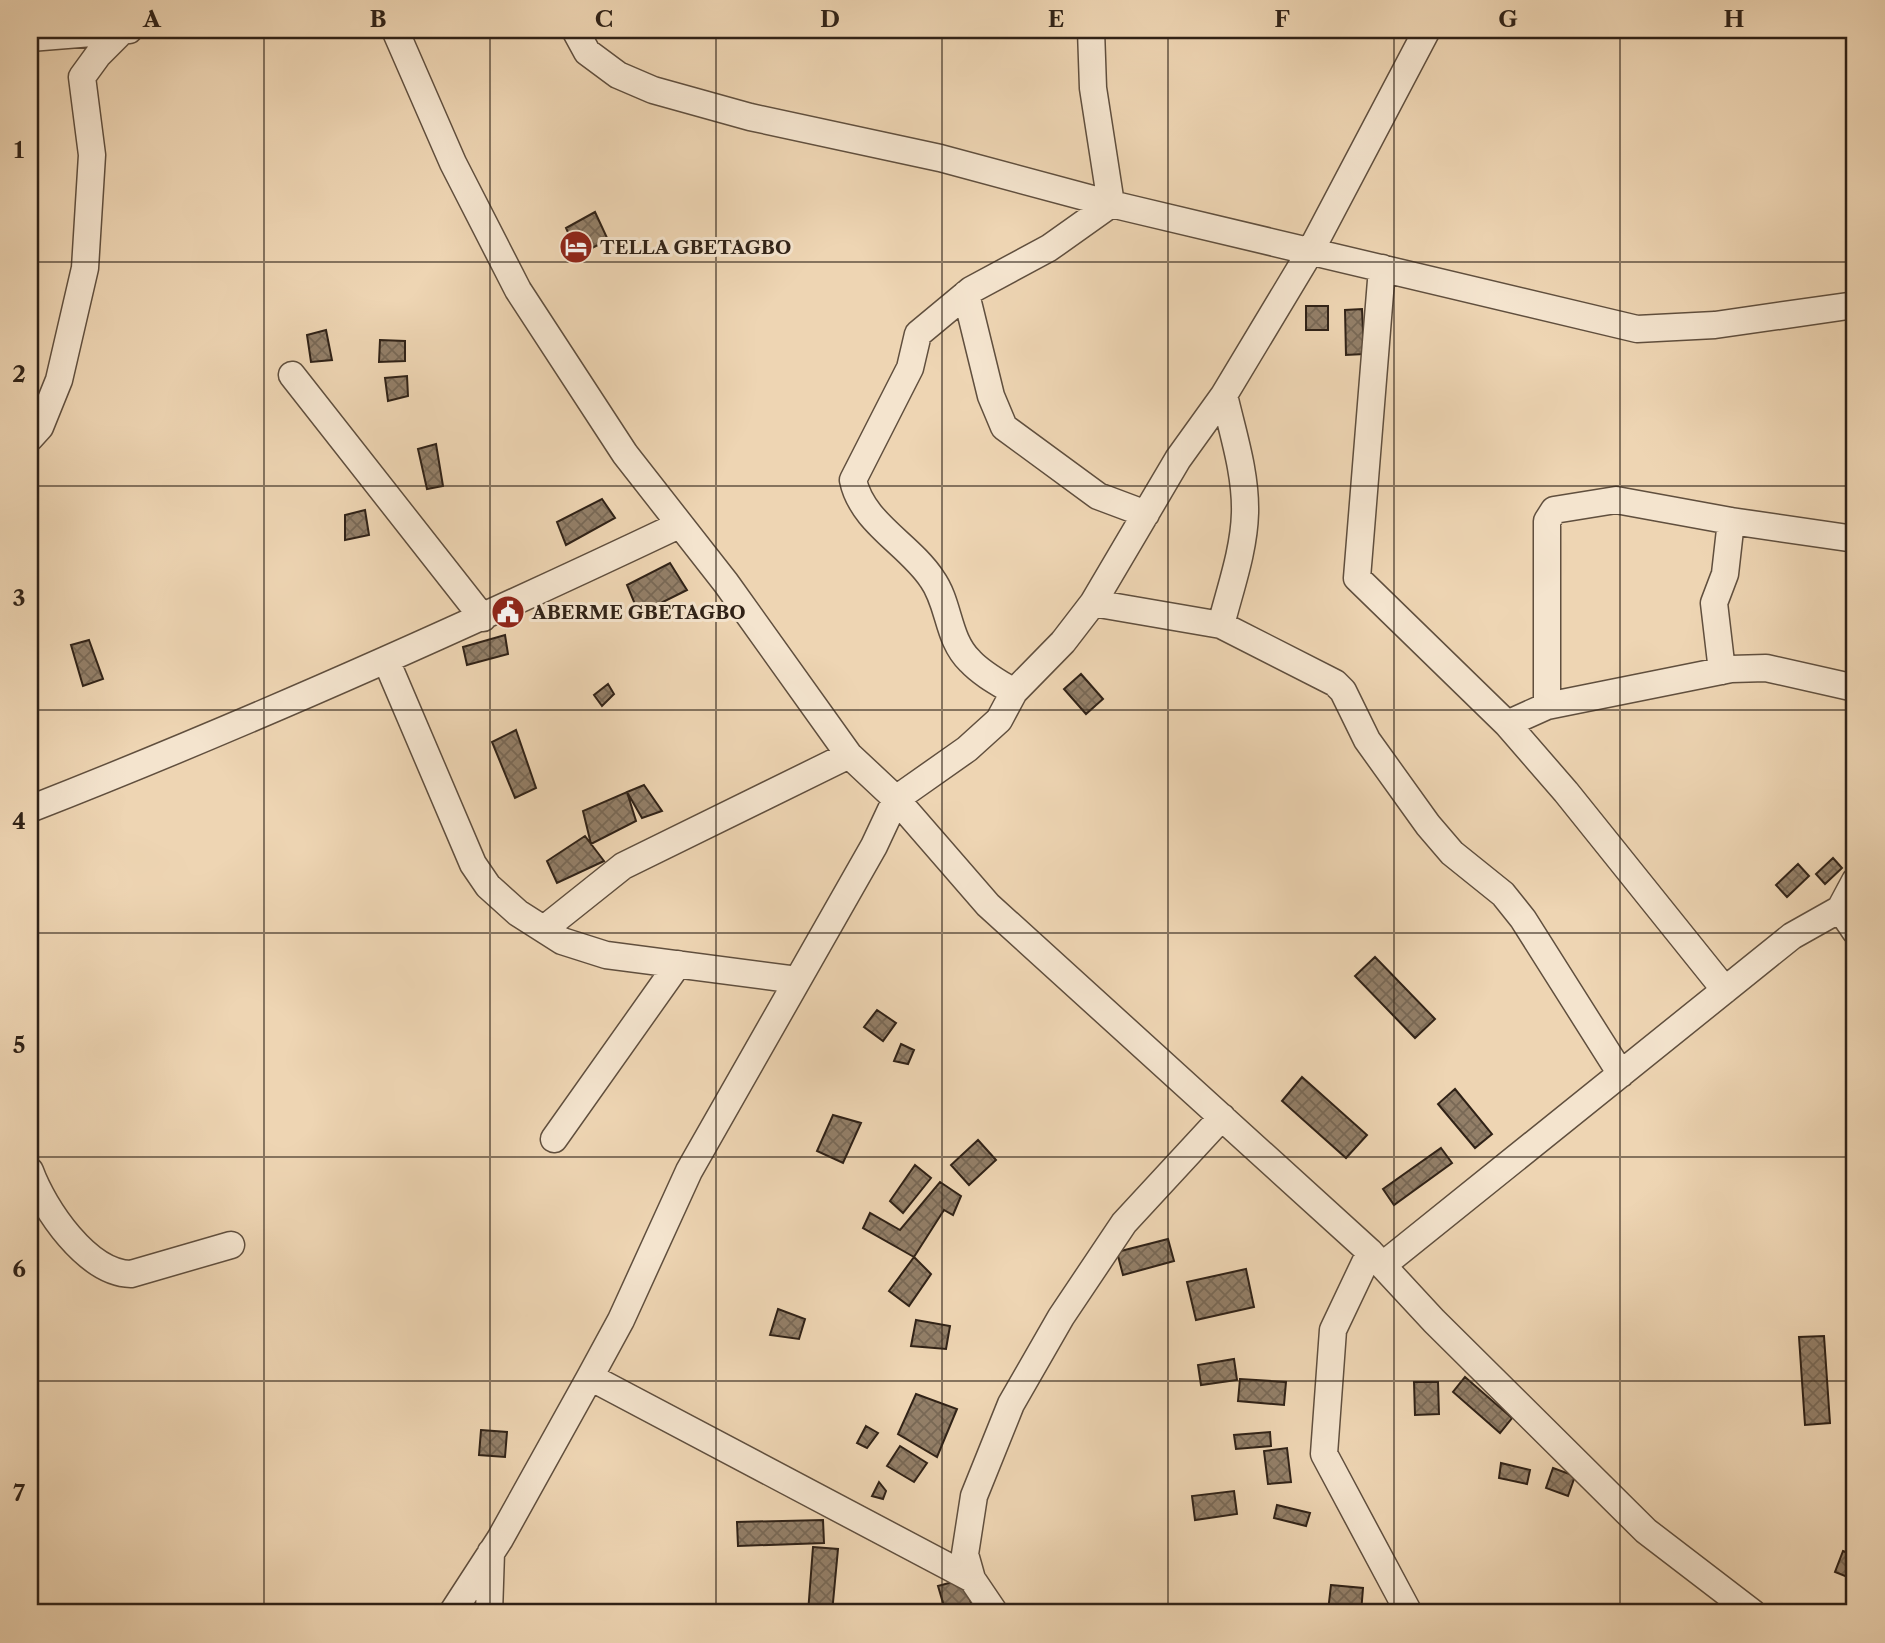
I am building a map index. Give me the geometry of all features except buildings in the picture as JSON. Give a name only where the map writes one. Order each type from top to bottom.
[{"type":"street","points":[[30,38],[127,30]]},
{"type":"street","points":[[30,438],[40,427],[59,380],[85,268],[92,155],[82,77],[98,55],[127,30]]},
{"type":"street","points":[[396,30],[453,163],[518,290],[625,454],[726,583],[849,755],[896,799],[988,905],[1377,1258],[1434,1321],[1646,1531],[1753,1613]]},
{"type":"street","points":[[575,30],[587,52],[618,75],[653,90],[750,117],[940,158],[1111,204],[1637,329],[1715,324],[1855,305]]},
{"type":"street","points":[[1091,30],[1093,88],[1111,204]]},
{"type":"street","points":[[452,1613],[491,1552],[590,1377],[621,1320],[689,1171],[874,846],[896,799],[967,748],[999,720],[1014,692],[1063,642],[1093,603],[1178,459],[1224,395],[1310,252],[1427,30]]},
{"type":"street","points":[[1014,692],[969,661],[956,643],[940,591],[931,576],[866,510],[856,497],[853,480],[910,369],[918,334],[966,294],[1049,248],[1111,204]]},
{"type":"street","points":[[1382,268],[1357,578],[1507,724],[1726,990]]},
{"type":"street","points":[[966,294],[991,396],[1004,427],[1098,496],[1146,514]]},
{"type":"street","points":[[292,375],[483,618]]},
{"type":"street","points":[[1221,625],[1241,548],[1245,513],[1243,478],[1224,395]]},
{"type":"street","points":[[1547,706],[1547,521],[1554,510],[1616,500],[1731,521],[1855,539]]},
{"type":"street","points":[[1722,671],[1714,603],[1725,574],[1731,521]]},
{"type":"street","points":[[30,809],[483,618],[679,525]]},
{"type":"street","points":[[1093,603],[1221,625],[1323,674],[1343,691],[1367,740],[1428,825],[1452,853],[1503,894],[1523,919],[1621,1074]]},
{"type":"street","points":[[386,660],[473,863],[488,887],[518,913],[562,941],[606,955],[797,980]]},
{"type":"street","points":[[1507,724],[1547,706],[1722,671],[1766,668],[1855,688]]},
{"type":"street","points":[[544,929],[623,866],[849,755]]},
{"type":"street","points":[[1409,1613],[1324,1454],[1333,1330],[1377,1258],[1621,1074],[1792,936],[1840,909],[1855,881]]},
{"type":"street","points":[[1840,909],[1855,931]]},
{"type":"street","points":[[554,1139],[678,964]]},
{"type":"street","points":[[995,1613],[972,1579],[965,1555],[974,1496],[1011,1404],[1061,1317],[1124,1223],[1222,1117]]},
{"type":"street","points":[[30,1171],[37,1191],[59,1224],[106,1269],[118,1274],[131,1275],[231,1245]]},
{"type":"street","points":[[590,1377],[972,1579]]},
{"type":"street","points":[[489,1613],[491,1552]]},
{"type":"place","name":"TELLA GBETAGBO","points":[[576,247]]},
{"type":"place","name":"ABERME GBETAGBO","points":[[508,612]]}]
